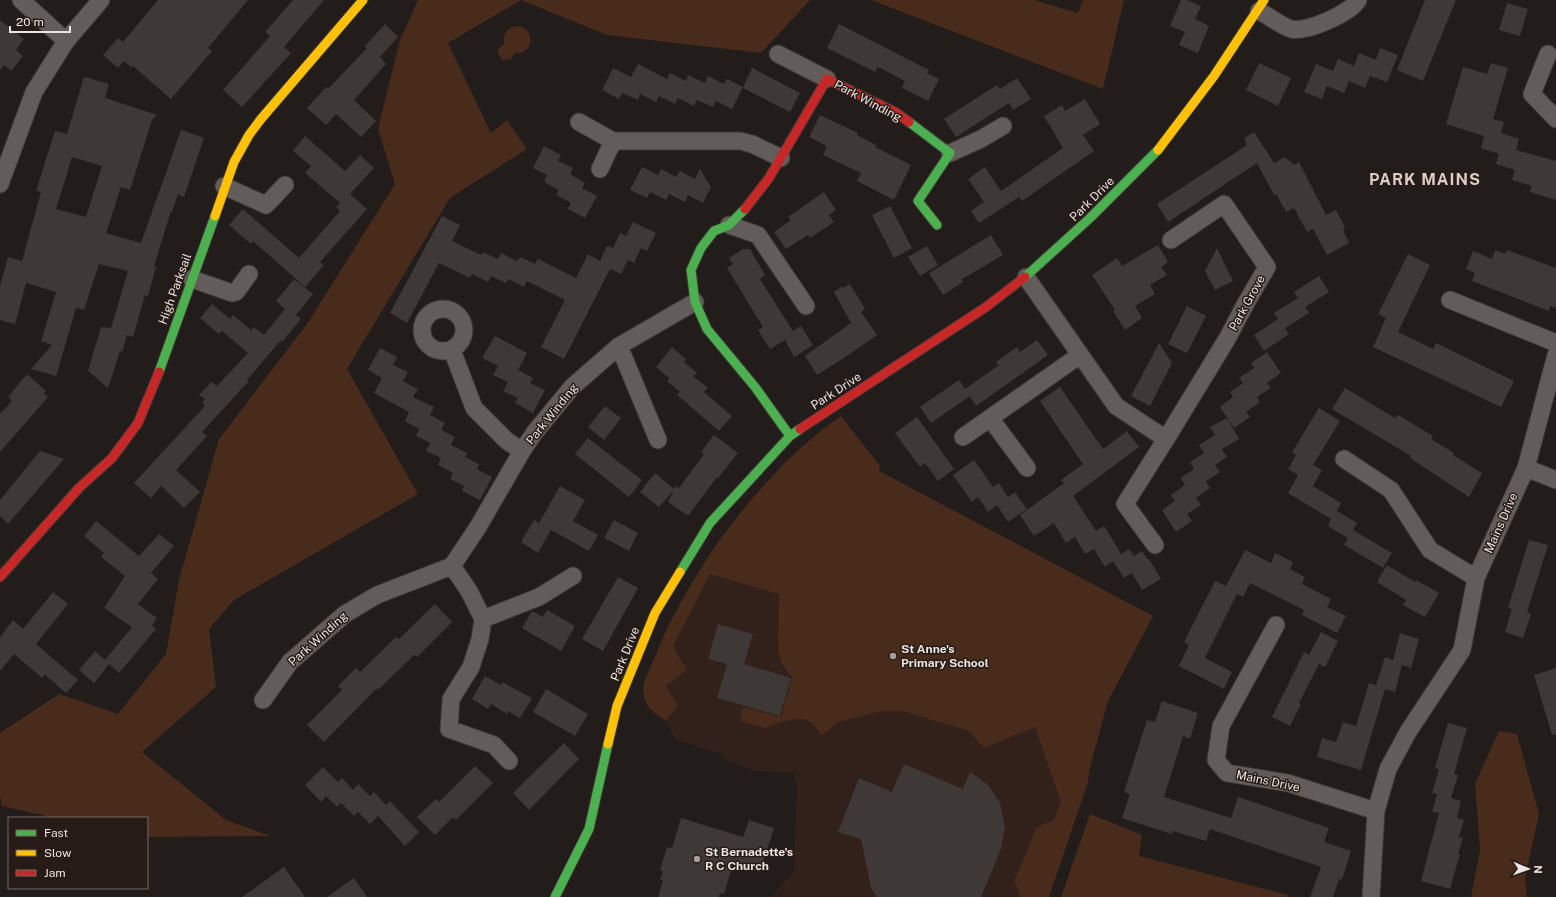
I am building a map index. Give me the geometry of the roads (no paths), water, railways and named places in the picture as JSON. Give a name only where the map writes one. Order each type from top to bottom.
[{"type":"street","points":[[21,0],[66,41]]},
{"type":"street","points":[[0,184],[34,92],[66,41],[101,0]]},
{"type":"street","name":"High Parksail","points":[[0,578],[79,488],[112,458],[138,423],[234,162],[261,119],[363,0]]},
{"type":"street","points":[[1261,5],[1291,29],[1305,30],[1347,11],[1356,4],[1358,0]]},
{"type":"street","name":"Park Drive","points":[[555,897],[589,829],[618,706],[655,613],[710,523],[790,436],[986,307],[1026,277],[1090,218],[1157,150],[1214,76],[1261,5]]},
{"type":"street","points":[[778,54],[827,79]]},
{"type":"street","points":[[1548,54],[1532,94],[1556,119]]},
{"type":"street","name":"Park Winding","points":[[790,436],[755,387],[707,329],[695,302],[690,270],[701,248],[714,231],[729,225],[742,214],[769,178],[827,79],[895,112],[950,153]]},
{"type":"street","points":[[579,122],[613,141],[740,141],[752,144],[781,158]]},
{"type":"street","points":[[936,225],[918,201],[950,153],[981,139],[1003,126]]},
{"type":"street","points":[[600,169],[613,141]]},
{"type":"street","points":[[224,186],[266,204],[285,185]]},
{"type":"street","name":"Park Grove","points":[[1155,545],[1125,504],[1227,339],[1246,302],[1267,267],[1224,204],[1172,240]]},
{"type":"street","points":[[729,225],[758,235],[806,306]]},
{"type":"street","points":[[192,279],[232,294],[236,292],[249,274]]},
{"type":"street","points":[[1026,277],[1116,406],[1166,439]]},
{"type":"street","points":[[1450,300],[1556,343]]},
{"type":"street","name":"Park Winding","points":[[263,700],[290,662],[345,614],[377,595],[452,566],[478,527],[522,451],[535,432],[572,387],[619,346],[695,302]]},
{"type":"street","points":[[619,346],[658,440]]},
{"type":"street","name":"Park Winding","points":[[452,350],[474,408],[507,441],[522,451]]},
{"type":"street","name":"Mains Drive","points":[[1371,897],[1376,811],[1388,769],[1408,732],[1462,650],[1476,578],[1526,468],[1556,354]]},
{"type":"street","points":[[963,436],[1080,355]]},
{"type":"street","points":[[990,418],[1027,468]]},
{"type":"street","points":[[1344,459],[1391,490],[1430,550],[1476,578]]},
{"type":"street","points":[[1526,468],[1556,480]]},
{"type":"street","points":[[452,566],[469,591],[483,619],[480,639],[471,667],[451,699],[449,729],[494,745],[509,761]]},
{"type":"street","points":[[483,619],[539,597],[572,576]]},
{"type":"street","name":"Mains Drive","points":[[1276,625],[1221,726],[1216,760],[1227,773],[1288,783],[1376,811]]},
{"type":"place","name":"St Anne's Primary School","points":[[893,656]]},
{"type":"place","name":"St Bernadette's R C Church","points":[[697,859]]},
{"type":"district","name":"PARK MAINS","points":[[1425,179]]}]
